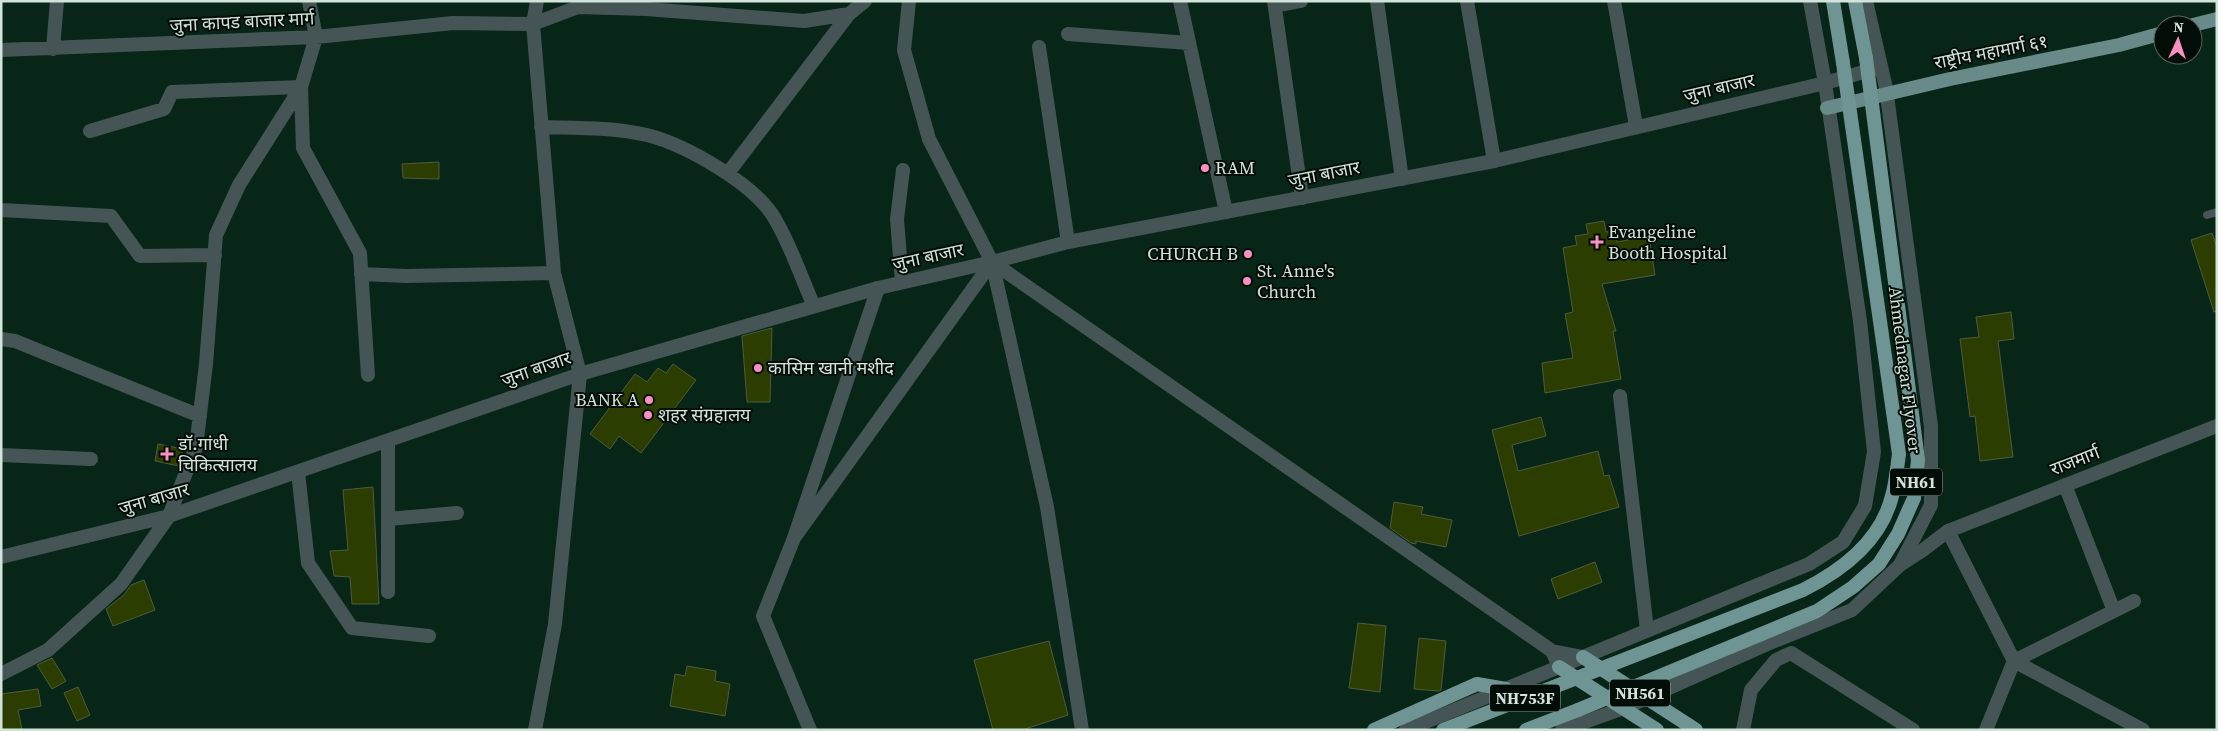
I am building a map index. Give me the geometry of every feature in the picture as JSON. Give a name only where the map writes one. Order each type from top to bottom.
[{"type":"highway","name":"Ahmednagar Flyover","points":[[1442,730],[1803,590],[1830,577],[1859,553],[1880,526],[1892,496],[1900,454],[1833,1]]},
{"type":"highway","name":"Ahmednagar Flyover","points":[[1526,730],[1816,611],[1853,587],[1879,564],[1898,534],[1914,498],[1918,460],[1866,58],[1855,1]]},
{"type":"highway","name":"NH561","points":[[1583,657],[1648,697],[1696,730]]},
{"type":"highway","points":[[1559,667],[1657,730]]},
{"type":"highway","points":[[1374,730],[1478,684],[1506,689]]},
{"type":"main road","points":[[2203,22],[2217,19]]},
{"type":"main road","name":"राष्ट्रीय महामार्ग ६१","points":[[1828,108],[1887,93],[2153,36]]},
{"type":"street","points":[[53,49],[57,1]]},
{"type":"street","points":[[1,674],[48,650],[121,584],[169,516],[196,448],[206,364],[216,235],[239,185],[301,87],[316,37],[309,1]]},
{"type":"street","points":[[535,730],[555,624],[580,374],[554,273],[533,24],[537,1]]},
{"type":"street","name":"जुना कापड बाजार मार्ग","points":[[1,50],[316,37],[453,23],[533,24],[578,7],[629,5],[720,8],[804,21],[849,14],[866,1]]},
{"type":"street","points":[[909,1],[904,50],[930,139],[992,262],[1046,507],[1082,730]]},
{"type":"street","points":[[1180,1],[1226,212]]},
{"type":"street","points":[[1300,1],[1274,3],[1302,198]]},
{"type":"street","points":[[1377,1],[1402,179]]},
{"type":"street","points":[[1466,1],[1494,161]]},
{"type":"street","points":[[1614,1],[1636,126]]},
{"type":"street","points":[[1406,730],[1646,630],[1751,590],[1809,564],[1843,542],[1865,506],[1874,452],[1860,321],[1828,108],[1826,83],[1810,1]]},
{"type":"street","points":[[1562,730],[1624,708],[1767,644],[1852,610],[1900,565],[1931,505],[1930,426],[1887,93],[1866,1]]},
{"type":"street","points":[[728,173],[849,14]]},
{"type":"street","points":[[1068,34],[1188,43]]},
{"type":"street","points":[[1038,47],[1068,242]]},
{"type":"street","name":"जुना बाजार","points":[[1,557],[169,516],[580,374],[878,288],[992,262],[1068,242],[1494,161],[1636,126],[1826,83],[1881,67]]},
{"type":"street","points":[[90,131],[164,110],[172,92],[301,87]]},
{"type":"street","points":[[301,87],[303,148],[360,253],[368,375]]},
{"type":"street","points":[[541,127],[612,129],[648,135],[692,154],[728,173],[751,192],[774,217],[814,306]]},
{"type":"street","points":[[902,170],[897,218],[902,282]]},
{"type":"street","points":[[1,210],[111,216],[140,256],[215,255]]},
{"type":"street","points":[[794,538],[992,262]]},
{"type":"street","points":[[992,262],[1552,651],[1559,667]]},
{"type":"street","points":[[361,274],[406,276],[554,273]]},
{"type":"street","points":[[810,730],[763,616],[794,538],[878,288]]},
{"type":"street","points":[[1,340],[15,341],[200,416]]},
{"type":"street","points":[[1620,396],[1646,630]]},
{"type":"street","name":"राजमार्ग","points":[[1900,565],[1924,550],[1948,531],[2217,426]]},
{"type":"street","points":[[388,441],[388,592]]},
{"type":"street","points":[[1,455],[91,459]]},
{"type":"street","points":[[298,472],[308,563],[352,628],[428,636]]},
{"type":"street","points":[[2065,485],[2114,611]]},
{"type":"street","points":[[388,519],[457,513]]},
{"type":"street","points":[[1948,531],[2014,661],[2143,730]]},
{"type":"street","points":[[1986,730],[2014,661],[2134,601]]},
{"type":"street","name":"NH561","points":[[1552,651],[1583,657]]},
{"type":"street","points":[[1743,730],[1752,690],[1776,660],[1791,653],[1914,730]]},
{"type":"lane","points":[[2207,215],[2217,212]]},
{"type":"building","points":[[439,162],[439,179],[403,178],[402,164]]},
{"type":"building","points":[[1604,221],[1606,232],[1615,231],[1617,242],[1649,236],[1655,275],[1602,284],[1616,331],[1613,331],[1621,379],[1545,393],[1542,363],[1573,358],[1565,314],[1573,312],[1563,248],[1577,245],[1575,236],[1588,234],[1586,224]]},
{"type":"building","points":[[2212,233],[2217,247],[2217,311],[2214,312],[2191,240]]},
{"type":"building","points":[[2011,312],[2014,339],[1998,341],[2013,457],[1980,461],[1975,416],[1970,417],[1960,339],[1979,337],[1976,317]]},
{"type":"building","name":"कासिम खानी मशीद","points":[[772,328],[770,402],[747,402],[742,336]]},
{"type":"building","points":[[673,364],[696,380],[641,453],[619,436],[610,449],[590,434],[635,374],[647,382],[658,368],[666,373]]},
{"type":"building","points":[[1541,417],[1546,436],[1512,445],[1518,471],[1598,451],[1604,476],[1609,475],[1619,507],[1519,536],[1492,430]]},
{"type":"building","points":[[158,444],[183,449],[179,466],[155,461]]},
{"type":"building","points":[[373,487],[379,604],[352,604],[350,577],[334,576],[330,551],[348,550],[343,490]]},
{"type":"building","points":[[1394,502],[1423,507],[1421,514],[1452,520],[1446,547],[1416,541],[1416,544],[1411,543],[1390,528]]},
{"type":"building","points":[[1595,562],[1602,582],[1558,599],[1551,579]]},
{"type":"building","points":[[144,580],[155,610],[113,626],[106,609],[124,595],[131,585]]},
{"type":"building","points":[[1358,623],[1386,626],[1380,692],[1349,688]]},
{"type":"building","points":[[1419,638],[1446,641],[1441,690],[1439,691],[1414,689]]},
{"type":"building","points":[[1049,641],[1068,715],[1022,730],[993,730],[974,660]]},
{"type":"building","points":[[52,658],[66,681],[52,689],[37,665]]},
{"type":"building","points":[[687,666],[716,671],[715,681],[730,684],[725,716],[670,706],[675,674],[685,676]]},
{"type":"building","points":[[78,687],[90,715],[77,721],[64,693]]},
{"type":"building","points":[[38,689],[41,706],[18,710],[22,730],[1,730],[1,694]]},
{"type":"place","name":"RAM","points":[[1205,168]]},
{"type":"place","name":"Evangeline Booth Hospital","points":[[1597,242]]},
{"type":"place","name":"CHURCH B","points":[[1248,254]]},
{"type":"place","name":"St. Anne's Church","points":[[1247,281]]},
{"type":"place","name":"कासिम खानी मशीद","points":[[758,368]]},
{"type":"place","name":"BANK A","points":[[649,400]]},
{"type":"place","name":"शहर संग्रहालय","points":[[648,415]]},
{"type":"place","name":"डॉ.गांधी चिकित्सालय","points":[[167,454]]}]
